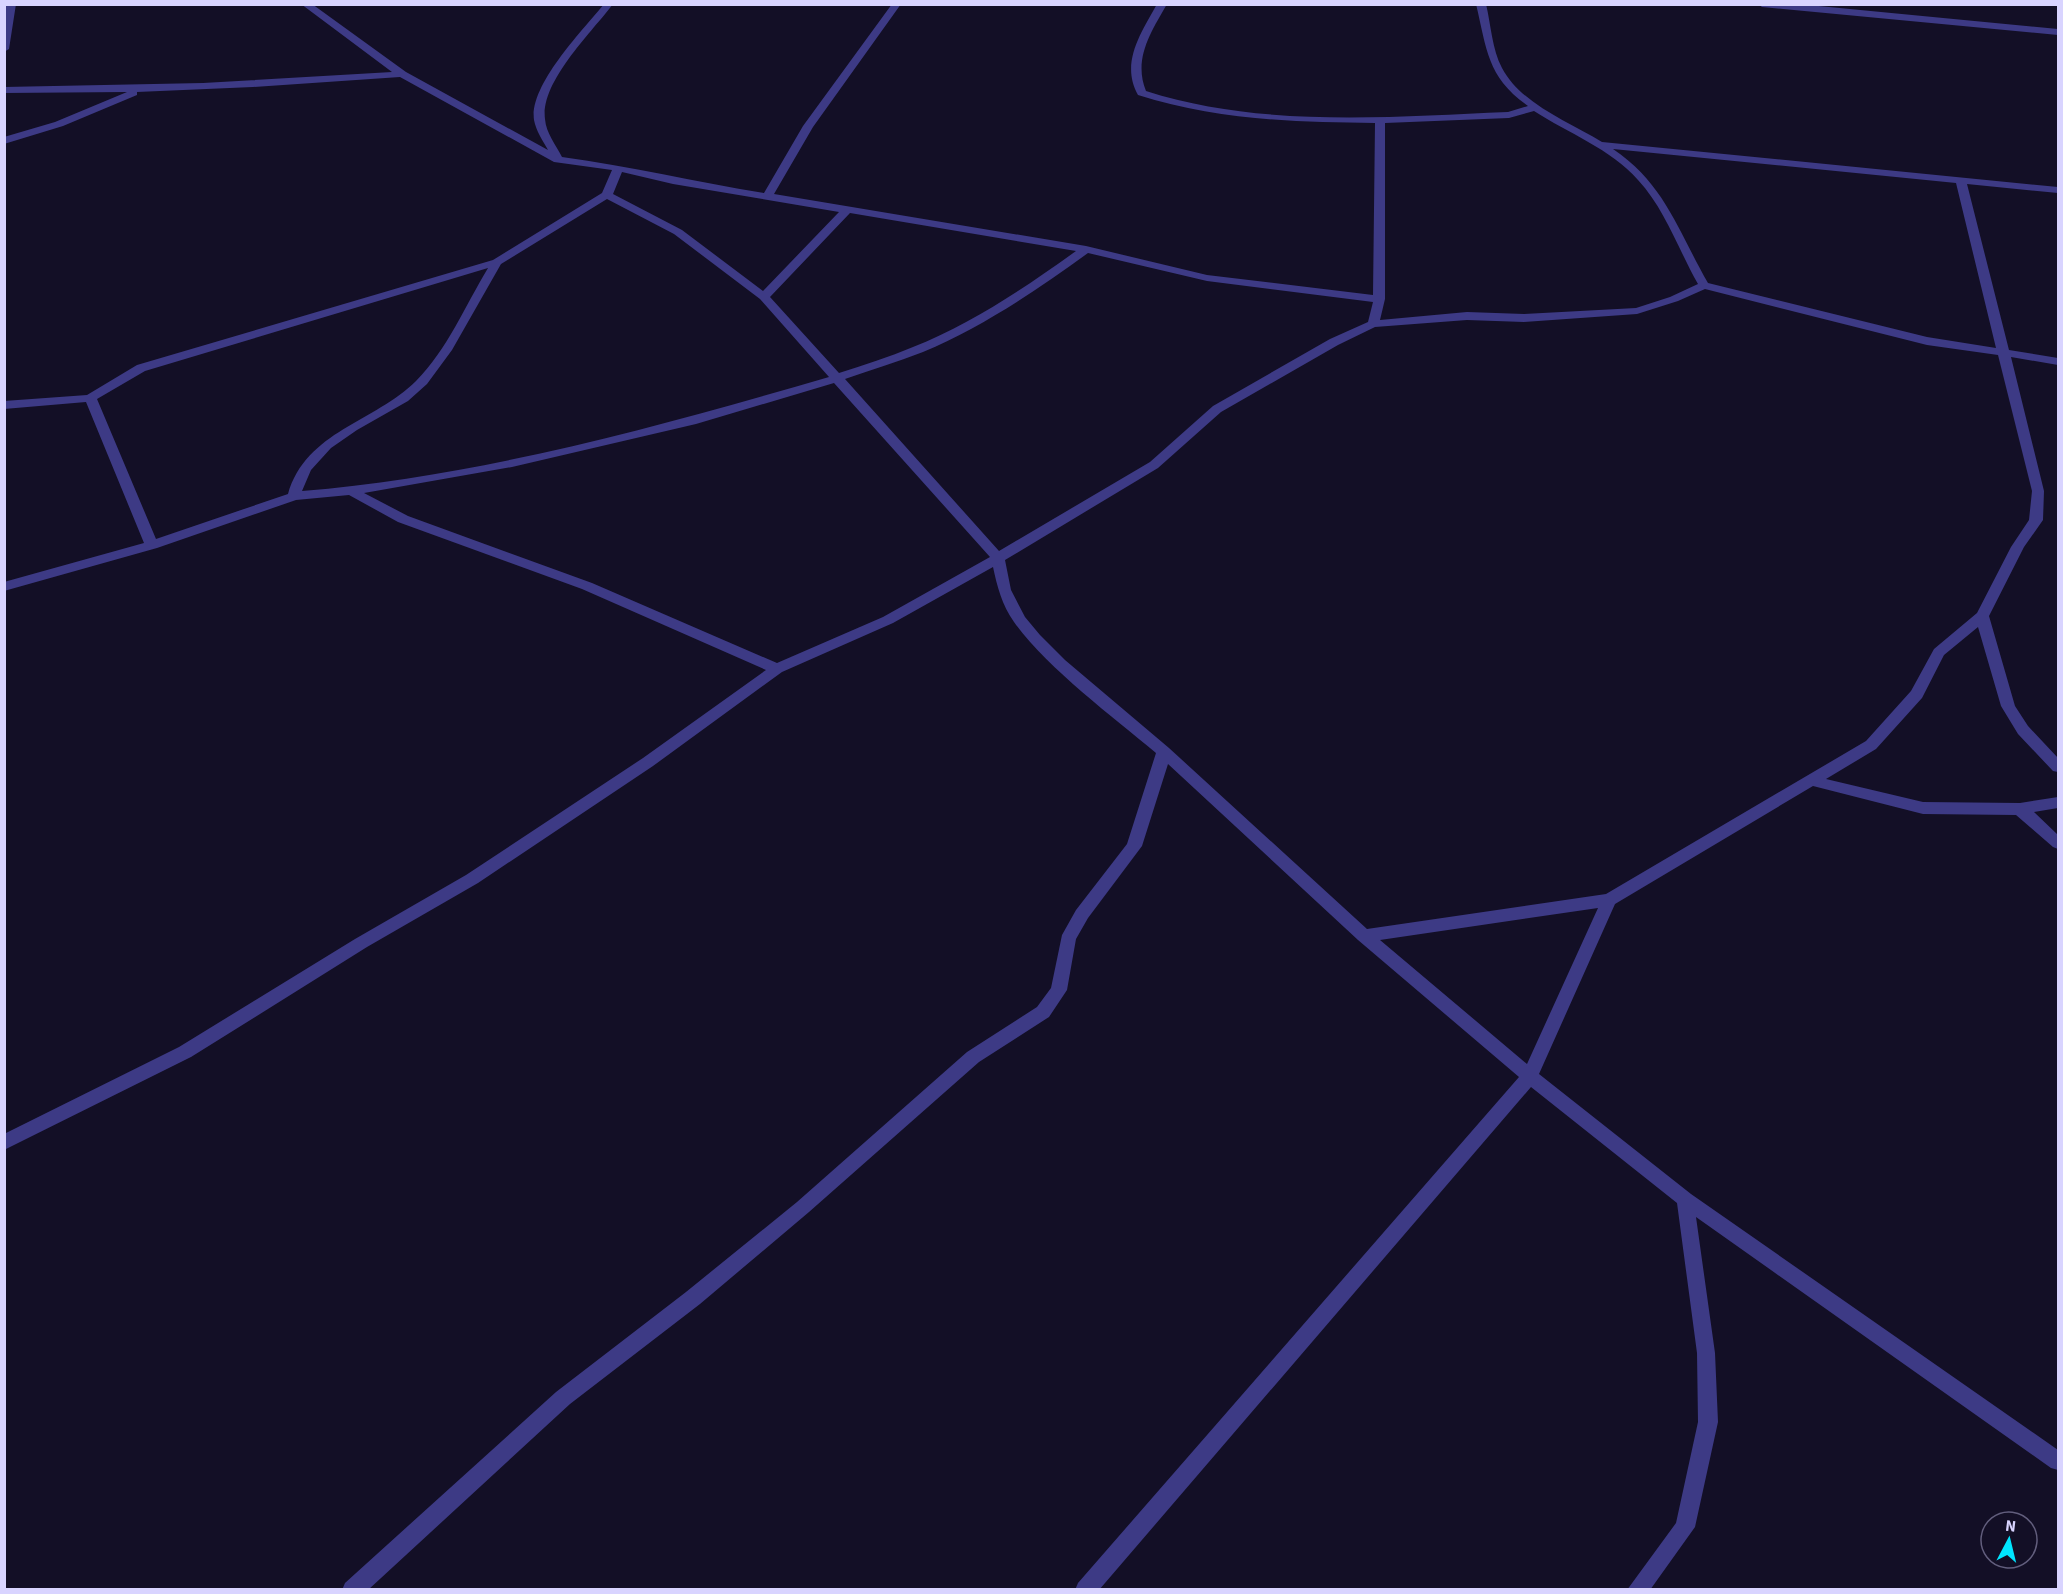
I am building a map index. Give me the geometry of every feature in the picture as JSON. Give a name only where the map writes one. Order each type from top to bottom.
[{"type":"street","points":[[4,49],[11,4]]},
{"type":"street","points":[[305,4],[402,74],[558,160],[618,168],[673,181],[1086,249],[1208,278],[1379,299]]},
{"type":"street","points":[[558,160],[539,118],[546,89],[567,56],[609,4]]},
{"type":"street","points":[[767,197],[808,126],[897,4]]},
{"type":"street","points":[[1162,4],[1137,52],[1135,80],[1142,93],[1164,101],[1271,118],[1380,120],[1509,115],[1536,107]]},
{"type":"street","points":[[1481,4],[1496,68],[1526,102],[1603,145],[1640,175],[1662,206],[1704,285]]},
{"type":"street","points":[[1762,4],[2058,32]]},
{"type":"street","points":[[4,90],[141,90],[259,86],[402,74]]},
{"type":"street","points":[[4,141],[59,124],[141,90]]},
{"type":"street","points":[[1373,324],[1379,299],[1380,120]]},
{"type":"street","points":[[1603,145],[2058,190]]},
{"type":"street","points":[[4,405],[90,398],[152,364],[497,262],[607,195],[618,168]]},
{"type":"street","points":[[1364,936],[1609,900],[1871,745],[1917,694],[1939,652],[1982,616],[2018,547],[2036,520],[2038,491],[1960,179]]},
{"type":"street","points":[[607,195],[678,232],[764,297],[998,558],[1004,590],[1020,619],[1035,638],[1060,663],[1164,752],[1364,936],[1530,1076],[1685,1199],[2058,1461]]},
{"type":"street","points":[[764,297],[847,210]]},
{"type":"street","points":[[4,588],[152,545],[294,496],[351,491],[512,463],[692,421],[837,378],[919,349],[985,315],[1029,291],[1086,249]]},
{"type":"street","points":[[294,496],[297,480],[317,455],[356,425],[411,394],[437,363],[497,262]]},
{"type":"street","points":[[4,1143],[185,1052],[361,943],[472,879],[648,762],[777,669],[888,620],[998,558],[1154,465],[1217,409],[1325,347],[1373,324],[1467,316],[1524,318],[1637,311],[1674,299],[1704,285],[1927,341],[2058,361]]},
{"type":"street","points":[[90,398],[152,545]]},
{"type":"street","points":[[351,491],[403,519],[587,586],[777,669]]},
{"type":"street","points":[[1982,616],[2008,706],[2023,730],[2058,767]]},
{"type":"street","points":[[352,1590],[563,1398],[693,1298],[794,1214],[973,1057],[1027,1024],[1043,1011],[1059,990],[1068,939],[1082,914],[1134,846],[1164,752]]},
{"type":"street","points":[[1813,781],[1923,808],[2020,809],[2058,803]]},
{"type":"street","points":[[2020,809],[2058,843]]},
{"type":"street","points":[[1085,1590],[1530,1076],[1609,900]]},
{"type":"street","points":[[1637,1590],[1684,1527],[1708,1422],[1706,1353],[1685,1199]]}]
